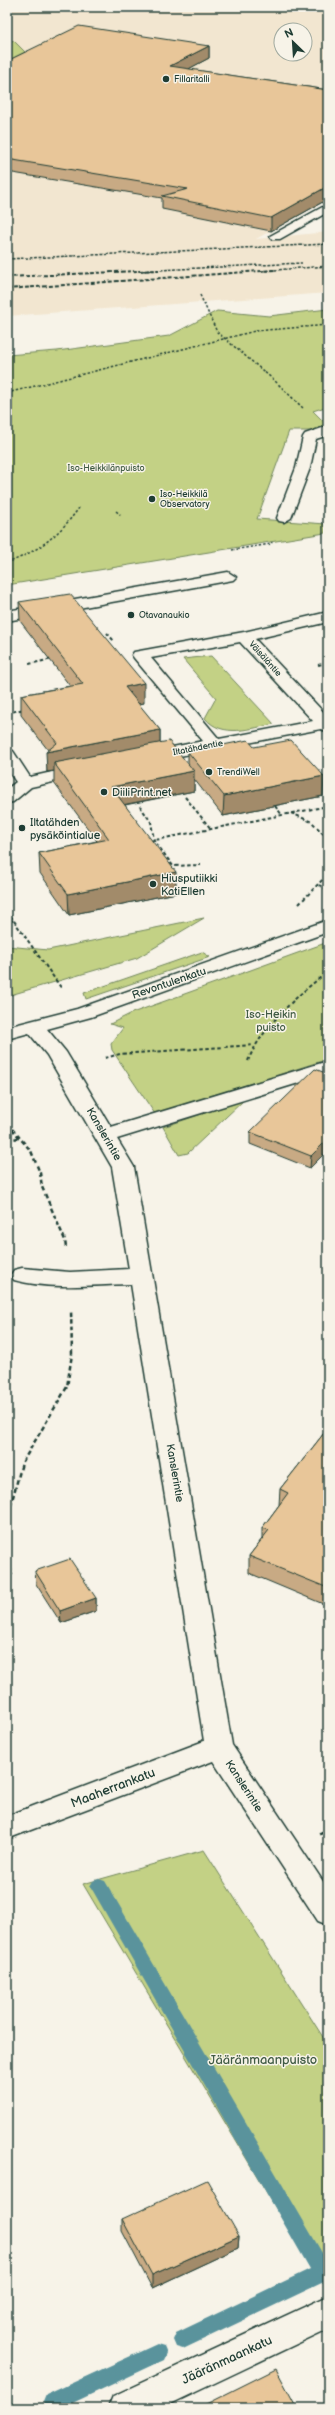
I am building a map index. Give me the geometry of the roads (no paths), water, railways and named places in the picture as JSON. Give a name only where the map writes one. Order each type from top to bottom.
[{"type":"street","points":[[276,236],[328,207]]},
{"type":"street","points":[[284,518],[303,468],[310,437],[326,430]]},
{"type":"street","points":[[7,616],[228,578]]},
{"type":"street","name":"Väisäläntie","points":[[326,726],[244,637],[328,618]]},
{"type":"street","points":[[214,745],[140,655],[244,637]]},
{"type":"street","name":"Iltatähdentie","points":[[131,761],[326,726]]},
{"type":"street","points":[[7,743],[7,749]]},
{"type":"street","points":[[7,755],[25,783]]},
{"type":"street","points":[[7,798],[25,783],[101,767]]},
{"type":"street","name":"Revontulenkatu","points":[[7,1033],[91,1011],[328,926]]},
{"type":"street","name":"Kanslerintie","points":[[34,1027],[56,1052],[124,1167],[219,1747],[328,1913]]},
{"type":"street","points":[[105,1136],[328,1067]]},
{"type":"street","points":[[22,1275],[70,1279],[142,1276]]},
{"type":"street","name":"Maaherrankatu","points":[[7,1828],[219,1747]]},
{"type":"street","name":"Jääränmaankatu","points":[[125,2408],[328,2312]]},
{"type":"waterway","points":[[99,1886],[323,2273],[183,2340]]},
{"type":"waterway","points":[[53,2402],[157,2353]]},
{"type":"railway","points":[[7,259],[328,244]]},
{"type":"railway","points":[[150,270],[302,263]]},
{"type":"railway","points":[[263,271],[328,266]]},
{"type":"railway","points":[[7,277],[150,270]]},
{"type":"railway","points":[[138,271],[150,270]]},
{"type":"railway","points":[[150,270],[159,270]]},
{"type":"railway","points":[[263,271],[275,270]]},
{"type":"railway","points":[[7,289],[263,271]]},
{"type":"place","name":"Fillaritalli","points":[[166,79]]},
{"type":"place","name":"Iso-Heikkilä Observatory","points":[[152,499]]},
{"type":"place","name":"Otavanaukio","points":[[131,615]]},
{"type":"place","name":"TrendiWell","points":[[209,772]]},
{"type":"place","name":"DiiliPrint.net","points":[[104,792]]},
{"type":"place","name":"Iltatähden pysäköintialue","points":[[22,828]]},
{"type":"place","name":"Hiusputiikki KatiEllen","points":[[153,884]]},
{"type":"park label","name":"Iso-Heikkilänpuisto","points":[[106,468]]},
{"type":"park label","name":"Iso-Heikin puisto","points":[[271,1020]]},
{"type":"park label","name":"Jääränmaanpuisto","points":[[263,2060]]}]
